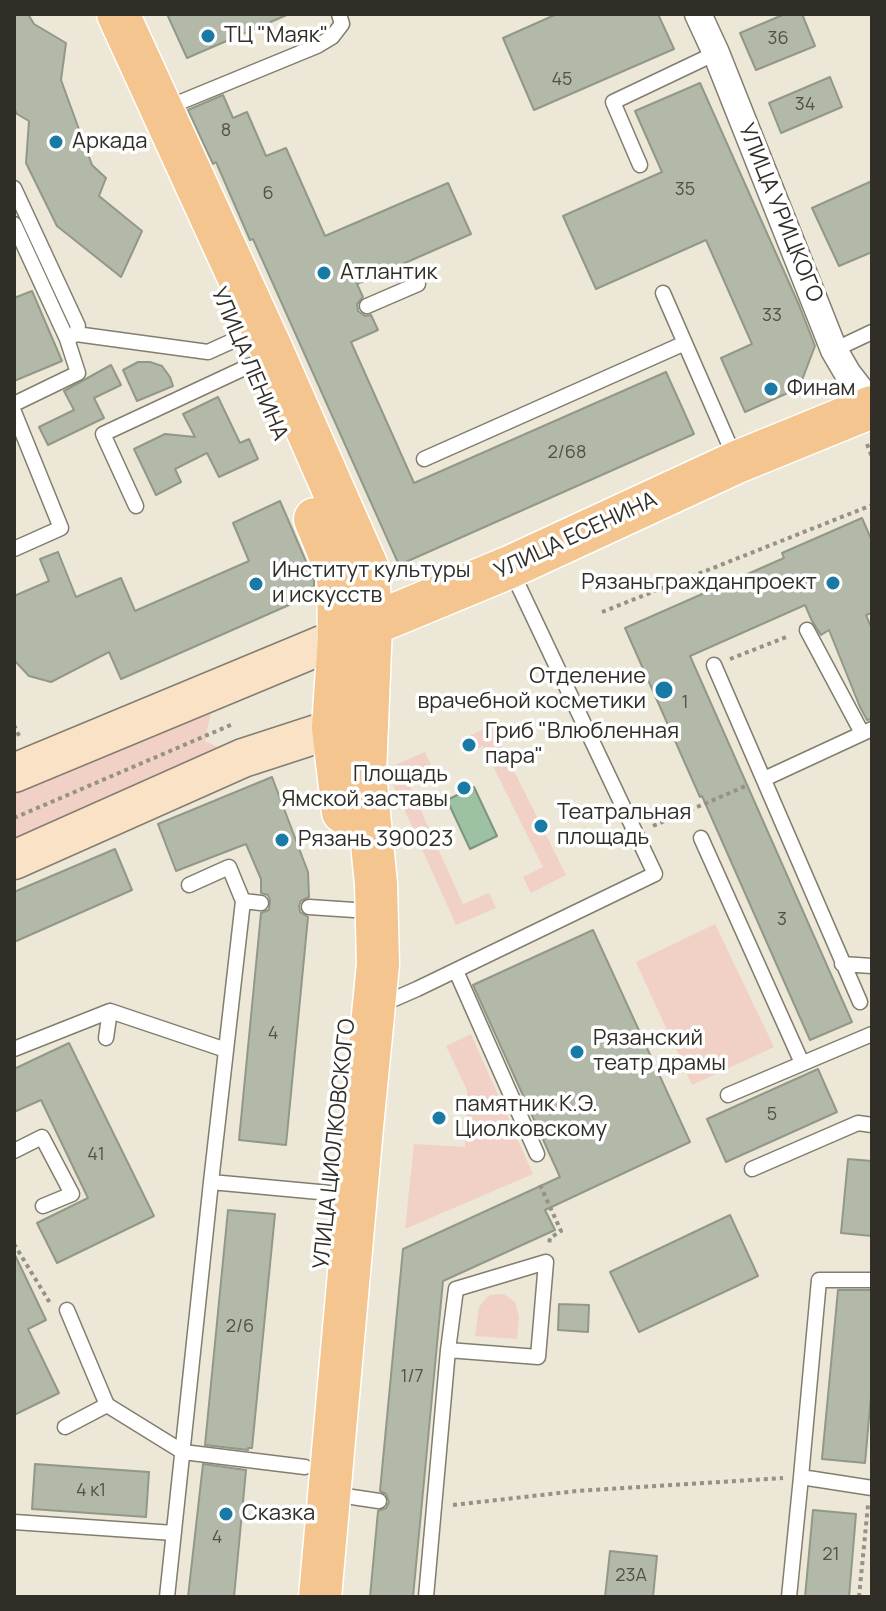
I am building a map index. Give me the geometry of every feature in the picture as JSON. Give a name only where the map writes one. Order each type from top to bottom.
[{"type":"main road","name":"УЛИЦА ЛЕНИНА","points":[[94,14],[261,349]]},
{"type":"main road","name":"УЛИЦА ЛЕНИНА","points":[[118,14],[261,349],[338,575],[355,632],[350,723]]},
{"type":"main road","name":"УЛИЦА ЕСЕНИНА","points":[[14,773],[355,632],[514,576],[737,462],[870,417]]},
{"type":"main road","points":[[14,860],[243,758],[350,723]]},
{"type":"main road","name":"УЛИЦА ЦИОЛКОВСКОГО","points":[[320,1597],[317,1480],[330,1193],[334,1127],[349,999],[354,910],[354,863],[344,815],[350,723]]},
{"type":"main road","name":"УЛИЦА ЦИОЛКОВСКОГО","points":[[295,1597],[317,1480],[362,1127],[378,964],[375,869],[365,773],[350,723]]},
{"type":"street","name":"УЛИЦА УРИЦКОГО","points":[[698,14],[834,350],[870,417]]},
{"type":"lane","points":[[161,110],[317,46],[332,37],[342,24],[339,14]]},
{"type":"lane","points":[[640,165],[613,102],[716,53]]},
{"type":"lane","points":[[14,188],[78,326],[71,337]]},
{"type":"lane","points":[[14,224],[71,337],[78,373],[14,404]]},
{"type":"lane","points":[[367,306],[418,284]]},
{"type":"lane","points":[[663,293],[737,462]]},
{"type":"lane","points":[[834,350],[872,332]]},
{"type":"lane","points":[[71,337],[208,352],[261,349]]},
{"type":"lane","points":[[424,459],[685,343]]},
{"type":"lane","points":[[136,506],[103,434],[261,349]]},
{"type":"lane","points":[[14,412],[61,528],[14,549]]},
{"type":"lane","points":[[374,1008],[655,874],[514,576]]},
{"type":"lane","points":[[764,779],[867,731],[807,630]]},
{"type":"lane","points":[[714,665],[860,1002]]},
{"type":"lane","points":[[701,838],[802,1063]]},
{"type":"lane","points":[[167,1597],[243,901],[229,867],[189,885]]},
{"type":"lane","points":[[243,901],[261,903]]},
{"type":"lane","points":[[309,907],[354,910]]},
{"type":"lane","points":[[842,964],[872,966]]},
{"type":"lane","points":[[456,971],[537,1154]]},
{"type":"lane","points":[[14,1049],[110,1011],[226,1050]]},
{"type":"lane","points":[[106,1038],[110,1011]]},
{"type":"lane","points":[[728,1095],[872,1034]]},
{"type":"lane","points":[[752,1169],[858,1123],[872,1125]]},
{"type":"lane","points":[[14,1151],[42,1137],[72,1194],[43,1206]]},
{"type":"lane","points":[[211,1182],[330,1193]]},
{"type":"lane","points":[[426,1597],[428,1507],[448,1350],[456,1289],[546,1262],[538,1357],[448,1350]]},
{"type":"lane","points":[[789,1597],[819,1280],[872,1280]]},
{"type":"lane","points":[[67,1310],[107,1405],[183,1452],[317,1480],[379,1501]]},
{"type":"lane","points":[[65,1427],[107,1405]]},
{"type":"lane","points":[[801,1477],[871,1488]]},
{"type":"lane","points":[[14,1522],[174,1533]]},
{"type":"path","points":[[870,417],[872,457]]},
{"type":"path","points":[[602,612],[872,505]]},
{"type":"path","points":[[714,665],[807,630]]},
{"type":"path","points":[[14,818],[233,724]]},
{"type":"path","points":[[636,833],[764,779]]},
{"type":"path","points":[[540,1185],[561,1231],[550,1238],[546,1262]]},
{"type":"path","points":[[14,1244],[52,1306],[67,1310]]},
{"type":"path","points":[[428,1507],[577,1491],[801,1477]]},
{"type":"path","points":[[859,1597],[871,1488]]},
{"type":"shaded area","points":[[212,707],[205,741],[233,754],[14,846],[14,786]]},
{"type":"shaded area","points":[[491,725],[566,875],[531,893],[523,877],[543,867],[483,746],[465,754],[459,741]]},
{"type":"shaded area","points":[[425,752],[432,768],[407,780],[463,904],[489,893],[496,908],[456,925],[386,769]]},
{"type":"shaded area","points":[[474,787],[497,836],[470,849],[447,800]]},
{"type":"shaded area","points":[[715,924],[774,1047],[692,1085],[636,962]]},
{"type":"shaded area","points":[[471,1034],[533,1174],[405,1229],[414,1144],[465,1147],[467,1090],[446,1046]]},
{"type":"shaded area","points":[[504,1294],[515,1302],[519,1317],[517,1339],[475,1336],[479,1307],[489,1295]]},
{"type":"building","name":"Аркада","points":[[14,14],[28,14],[34,24],[66,43],[61,80],[92,165],[106,178],[99,196],[142,231],[121,277],[57,226],[26,163],[29,121],[17,114],[14,108]]},
{"type":"building","name":"ТЦ \"Маяк\"","points":[[167,14],[289,14],[187,58]]},
{"type":"building","points":[[557,14],[658,14],[674,49],[534,110],[503,38]]},
{"type":"building","points":[[785,14],[802,14],[815,46],[756,70],[740,33]]},
{"type":"building","points":[[830,77],[842,107],[781,133],[769,103]]},
{"type":"building","points":[[700,83],[815,346],[799,388],[745,412],[721,358],[752,344],[706,240],[596,289],[563,216],[662,172],[635,111]]},
{"type":"building","points":[[223,95],[233,118],[247,112],[266,156],[286,148],[325,236],[448,183],[471,234],[357,284],[363,297],[357,304],[358,311],[365,316],[371,315],[378,330],[351,342],[414,483],[666,372],[694,434],[399,565],[253,239],[250,240],[216,162],[213,164],[188,110]]},
{"type":"building","points":[[872,181],[872,252],[839,266],[812,208]]},
{"type":"building","points":[[32,291],[62,361],[14,381],[14,298]]},
{"type":"building","points":[[138,362],[162,366],[173,386],[137,401],[123,370]]},
{"type":"building","points":[[111,365],[121,385],[94,398],[104,418],[48,445],[39,427],[74,410],[64,391]]},
{"type":"building","points":[[218,397],[240,443],[249,439],[258,459],[219,477],[207,453],[175,469],[181,482],[156,495],[134,449],[165,434],[195,437],[183,414]]},
{"type":"building","name":"Институт культуры и искусств","points":[[280,501],[314,580],[314,594],[121,679],[109,652],[51,682],[29,676],[14,660],[14,596],[49,581],[40,559],[58,552],[76,597],[121,578],[135,611],[249,561],[233,523]]},
{"type":"building","points":[[862,518],[872,541],[872,613],[866,615],[872,629],[872,719],[867,720],[860,707],[829,630],[821,635],[805,605],[690,656],[852,1022],[810,1040],[625,628],[784,558],[782,553]]},
{"type":"building","points":[[272,777],[308,872],[309,897],[299,906],[300,912],[308,917],[286,1145],[239,1140],[261,913],[269,910],[270,900],[268,895],[261,893],[261,879],[246,844],[176,871],[158,824]]},
{"type":"building","points":[[115,849],[132,890],[14,942],[14,892]]},
{"type":"building","points":[[593,930],[690,1142],[545,1210],[555,1230],[443,1281],[413,1597],[370,1597],[378,1511],[386,1508],[389,1502],[386,1494],[380,1491],[403,1249],[560,1177],[473,985]]},
{"type":"building","points":[[69,1043],[154,1216],[57,1263],[37,1223],[88,1198],[41,1100],[14,1112],[14,1069]]},
{"type":"building","points":[[818,1069],[837,1112],[726,1162],[707,1119]]},
{"type":"building","points":[[848,1159],[872,1161],[872,1236],[841,1233]]},
{"type":"building","points":[[228,1210],[275,1214],[252,1448],[248,1450],[205,1445]]},
{"type":"building","points":[[730,1215],[758,1276],[639,1332],[610,1272]]},
{"type":"building","points":[[14,1253],[46,1320],[28,1329],[59,1393],[14,1415]]},
{"type":"building","points":[[838,1290],[872,1290],[872,1385],[865,1463],[822,1459]]},
{"type":"building","points":[[559,1304],[589,1305],[588,1332],[558,1330]]},
{"type":"building","points":[[35,1464],[149,1472],[146,1517],[32,1509]]},
{"type":"building","points":[[203,1464],[246,1470],[234,1597],[188,1597]]},
{"type":"building","points":[[813,1510],[856,1514],[849,1597],[805,1597]]},
{"type":"building","points":[[610,1551],[657,1556],[653,1597],[605,1597]]},
{"type":"place","name":"ТЦ \"Маяк\"","points":[[208,36]]},
{"type":"place","name":"Аркада","points":[[56,142]]},
{"type":"place","name":"Атлантик","points":[[324,273]]},
{"type":"place","name":"Финам","points":[[771,389]]},
{"type":"place","name":"Рязаньгражданпроект","points":[[833,583]]},
{"type":"place","name":"Институт культуры и искусств","points":[[256,584]]},
{"type":"place","name":"Отделение врачебной косметики","points":[[664,690]]},
{"type":"place","name":"Гриб \"Влюбленная пара\"","points":[[469,745]]},
{"type":"place","name":"Площадь Ямской заставы","points":[[464,788]]},
{"type":"place","name":"Театральная площадь","points":[[541,826]]},
{"type":"place","name":"Рязань 390023","points":[[282,840]]},
{"type":"place","name":"Рязанский театр драмы","points":[[577,1052]]},
{"type":"place","name":"памятник К.Э. Циолковскому","points":[[439,1118]]},
{"type":"place","name":"Сказка","points":[[226,1514]]}]
